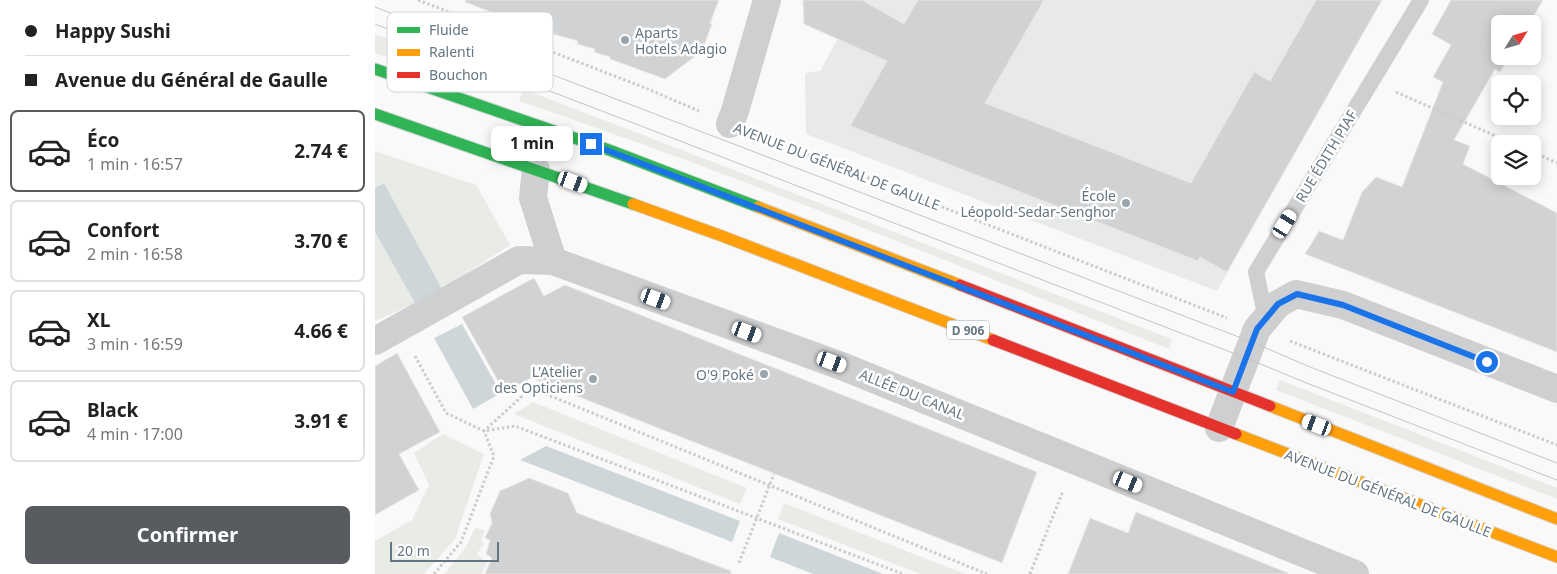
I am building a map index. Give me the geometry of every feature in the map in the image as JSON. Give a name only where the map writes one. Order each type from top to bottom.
[{"type":"main road","points":[[375,69],[387,73]]},
{"type":"main road","points":[[441,92],[609,150],[1557,519]]},
{"type":"main road","name":"AVENUE DU GÉNÉRAL DE GAULLE","points":[[375,114],[536,169],[722,236],[1557,557]]},
{"type":"street","points":[[730,124],[767,0]]},
{"type":"street","points":[[536,169],[533,198],[553,261]]},
{"type":"street","name":"ALLÉE DU CANAL","points":[[375,341],[519,260],[553,261],[844,367],[1355,574]]},
{"type":"street","points":[[1219,428],[1262,324],[1278,304],[1297,294],[1343,305],[1557,389]]},
{"type":"lane","name":"RUE ÉDITH PIAF","points":[[1262,324],[1256,272],[1421,0]]},
{"type":"path","name":"AVENUE DU GÉNÉRAL DE GAULLE","points":[[417,0],[448,12]]},
{"type":"path","name":"AVENUE DU GÉNÉRAL DE GAULLE","points":[[553,52],[1187,304],[1262,324],[1299,344],[1557,445]]},
{"type":"path","points":[[1372,81],[1494,135]]},
{"type":"path","points":[[1541,156],[1557,163]]},
{"type":"path","points":[[400,326],[446,414],[484,431],[515,426],[903,574]]},
{"type":"path","points":[[484,431],[531,388],[987,574]]},
{"type":"path","points":[[434,574],[461,542],[494,456],[484,431]]},
{"type":"path","points":[[1030,574],[1075,461]]},
{"type":"path","points":[[739,563],[775,474]]},
{"type":"shaded area","name":"École Léopold-Sedar-Senghor","points":[[859,0],[1382,0],[1217,291],[806,134],[805,73],[820,71]]},
{"type":"shaded area","points":[[375,34],[387,38],[387,57],[375,53]]},
{"type":"shaded area","points":[[522,92],[531,92],[1172,339],[1169,349],[683,159],[519,101]]},
{"type":"shaded area","points":[[375,151],[476,185],[510,245],[442,289],[384,183],[375,188]]},
{"type":"shaded area","points":[[384,183],[442,289],[415,303],[375,232],[375,188]]},
{"type":"shaded area","points":[[375,232],[415,303],[375,321]]},
{"type":"shaded area","points":[[462,324],[501,393],[473,409],[434,338]]},
{"type":"shaded area","points":[[1280,380],[1557,488],[1557,499],[1276,390]]},
{"type":"shaded area","points":[[533,402],[747,488],[740,504],[514,414]]},
{"type":"shaded area","points":[[443,434],[484,454],[455,539],[424,574],[375,574],[375,541],[412,520],[429,485],[414,453]]},
{"type":"shaded area","points":[[546,446],[740,521],[732,542],[520,460]]},
{"type":"shaded area","points":[[784,503],[965,574],[920,574],[778,519]]},
{"type":"shaded area","points":[[475,528],[485,530],[481,541],[484,544],[477,554],[487,563],[481,574],[444,574],[466,547]]},
{"type":"shaded area","points":[[779,533],[883,574],[813,574],[770,557]]},
{"type":"building","name":"Aparts Hotels Adagio","points":[[466,0],[719,0],[702,51],[665,79],[610,59],[610,57],[594,52],[595,49],[577,44],[578,41],[553,34],[553,12],[491,12],[465,2]]},
{"type":"building","points":[[803,0],[862,0],[904,24],[918,0],[1044,0],[985,103],[1191,183],[1254,72],[1270,81],[1316,0],[1382,0],[1227,272],[1200,257],[1198,261],[850,126],[887,61],[804,24]]},
{"type":"building","points":[[1451,0],[1543,0],[1534,15],[1491,15],[1491,65],[1504,65],[1500,72],[1495,69],[1491,75],[1454,140],[1470,146],[1463,164],[1491,179],[1491,185],[1503,185],[1557,213],[1557,352],[1305,254],[1319,231],[1343,240],[1362,192],[1376,177],[1402,187],[1443,82],[1433,77],[1451,45],[1432,34]]},
{"type":"building","points":[[534,278],[544,296],[565,285],[1037,472],[1002,563],[531,378],[505,393],[462,317]]},
{"type":"building","points":[[397,353],[440,432],[399,454],[419,490],[375,515],[375,366]]},
{"type":"building","points":[[529,478],[568,493],[577,513],[731,571],[731,574],[485,574],[492,558],[486,554],[490,540],[485,538],[492,523],[490,514],[500,491]]},
{"type":"building","points":[[1136,512],[1288,574],[1068,574],[1090,518],[1128,533]]},
{"type":"tram line","points":[[375,7],[388,12]]},
{"type":"tram line","points":[[375,24],[387,29]]},
{"type":"tram line","points":[[553,75],[1252,342],[1310,367],[1557,463]]},
{"type":"tram line","points":[[552,92],[1246,358],[1557,480]]},
{"type":"traffic: fast","points":[[375,69],[387,73]]},
{"type":"traffic: fast","points":[[441,92],[609,150],[758,207]]},
{"type":"traffic: fast","points":[[375,114],[633,204]]},
{"type":"traffic: slow","points":[[633,204],[722,236],[993,340]]},
{"type":"traffic: slow","points":[[758,207],[960,285]]},
{"type":"traffic: slow","points":[[1270,406],[1557,519]]},
{"type":"traffic: slow","points":[[1236,434],[1557,557]]},
{"type":"traffic: jam","points":[[960,285],[1270,406]]},
{"type":"traffic: jam","points":[[993,340],[1236,434]]},
{"type":"place","name":"Aparts Hotels Adagio","points":[[625,40]]},
{"type":"place","name":"École Léopold-Sedar-Senghor","points":[[1126,203]]},
{"type":"place","name":"O'9 Poké","points":[[764,374]]},
{"type":"place","name":"L'Atelier des Opticiens","points":[[593,379]]},
{"type":"route","points":[[591,144],[945,279],[1233,392],[1257,329],[1278,304],[1297,294],[1343,305],[1487,362]]}]
